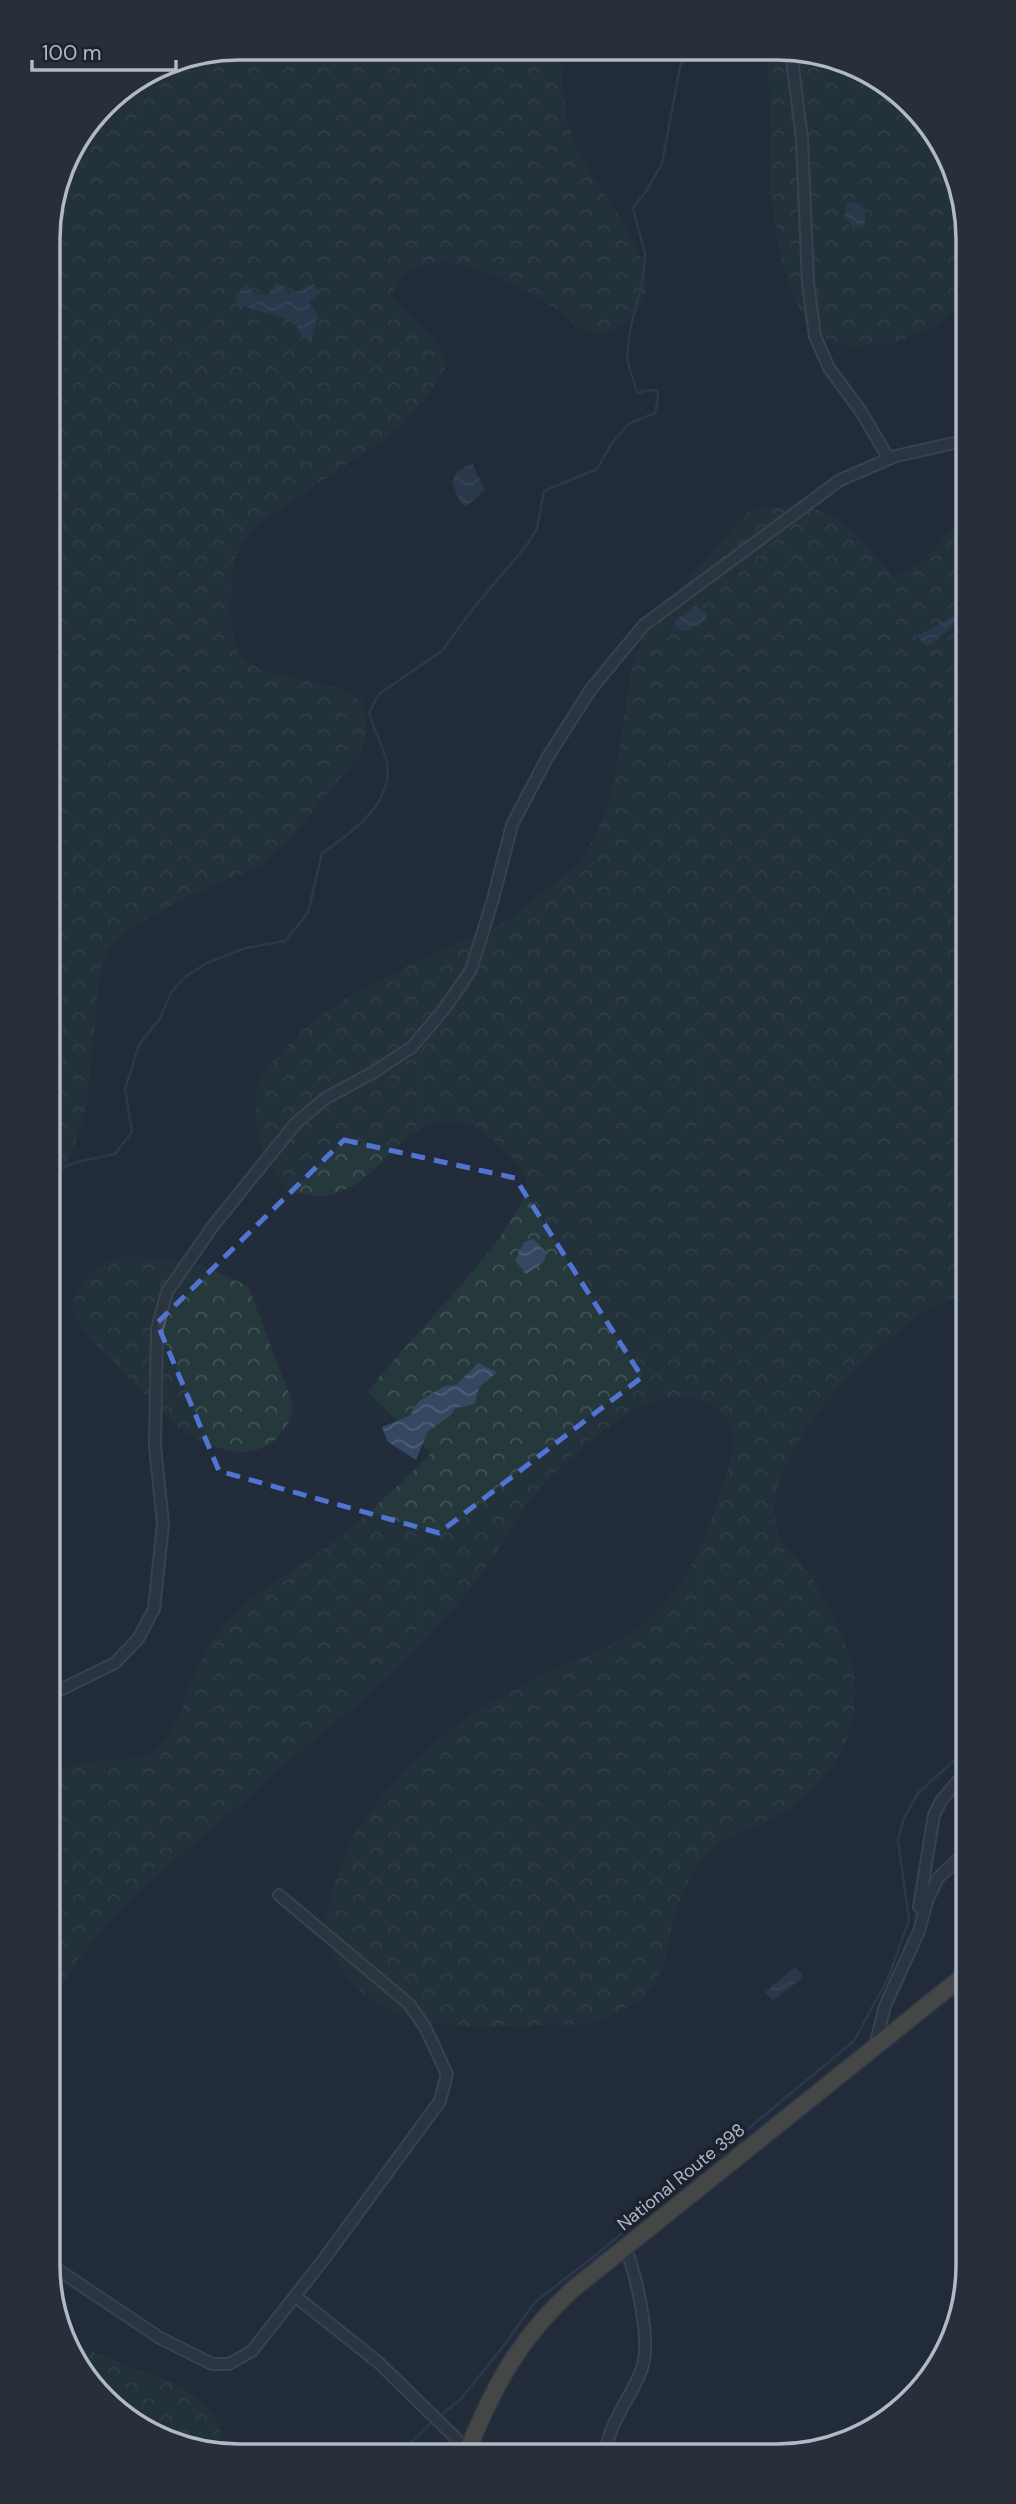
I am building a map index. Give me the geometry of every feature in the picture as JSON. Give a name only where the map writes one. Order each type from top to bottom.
[{"type":"highway","name":"National Route 398","points":[[471,2444],[496,2386],[524,2341],[545,2314],[956,1982]]},
{"type":"street","points":[[792,61],[802,139],[808,283],[815,337],[829,368],[860,410],[889,459]]},
{"type":"street","points":[[60,1690],[115,1663],[138,1639],[154,1609],[163,1524],[155,1446],[157,1329],[167,1293],[213,1226],[296,1123],[326,1098],[374,1072],[412,1047],[445,1008],[471,970],[512,825],[541,769],[591,689],[644,625],[840,480],[889,459],[956,443]]},
{"type":"street","points":[[919,1931],[919,1904],[934,1815],[941,1801],[956,1783]]},
{"type":"street","points":[[874,2049],[885,2006],[919,1931],[927,1901],[938,1878],[956,1861]]},
{"type":"street","points":[[60,2271],[160,2338],[212,2364],[229,2364],[252,2351],[433,2112],[443,2094],[447,2074],[425,2027],[409,2004],[279,1895]]},
{"type":"street","points":[[608,2444],[643,2368],[645,2356],[640,2303],[632,2264],[625,2247]]},
{"type":"street","points":[[296,2296],[379,2363],[461,2444]]},
{"type":"highlighted area","points":[[344,1140],[515,1178],[642,1377],[439,1533],[219,1471],[157,1323]]},
{"type":"green space","points":[[227,60],[561,60],[564,100],[572,137],[633,240],[643,265],[646,289],[639,310],[619,327],[608,332],[589,332],[554,307],[515,285],[467,267],[444,263],[422,265],[404,275],[391,295],[442,351],[445,369],[437,383],[400,428],[259,524],[240,546],[233,565],[230,617],[235,646],[242,659],[263,671],[340,688],[363,702],[367,733],[360,755],[288,841],[260,866],[157,913],[123,934],[107,952],[100,971],[87,1102],[78,1135],[60,1172],[60,227],[73,170],[90,139],[121,104],[139,90],[170,73],[204,63]]},
{"type":"green space","points":[[767,60],[777,60],[812,63],[856,78],[877,90],[912,121],[938,160],[950,192],[955,215],[956,310],[934,326],[896,343],[856,346],[833,344],[805,321],[790,288],[778,245],[770,189],[771,116]]},
{"type":"green space","points":[[766,507],[794,507],[831,515],[860,539],[894,576],[924,560],[956,524],[956,1297],[914,1319],[868,1357],[843,1383],[798,1441],[783,1471],[775,1501],[779,1536],[813,1578],[840,1631],[851,1660],[854,1707],[851,1725],[841,1751],[825,1776],[793,1806],[725,1840],[705,1856],[696,1867],[680,1899],[664,1961],[654,1985],[629,2007],[608,2017],[577,2024],[493,2027],[455,2026],[425,2021],[394,2012],[368,1997],[356,1987],[336,1959],[327,1922],[333,1886],[356,1832],[403,1773],[437,1741],[472,1715],[529,1682],[634,1632],[660,1609],[686,1574],[713,1514],[727,1473],[733,1438],[723,1415],[705,1401],[680,1397],[655,1401],[609,1426],[557,1471],[526,1507],[476,1581],[422,1643],[373,1691],[288,1761],[141,1891],[95,1938],[60,1987],[60,1772],[85,1762],[130,1759],[150,1753],[158,1747],[176,1721],[203,1657],[231,1618],[259,1593],[359,1521],[431,1453],[368,1392],[489,1252],[524,1196],[526,1177],[521,1167],[507,1154],[473,1126],[442,1122],[428,1126],[404,1140],[361,1181],[349,1188],[323,1196],[290,1192],[267,1164],[256,1128],[255,1090],[268,1065],[303,1030],[341,1001],[416,962],[509,919],[579,864],[599,828],[608,803],[616,771],[632,666],[643,638],[669,601],[746,513]]},
{"type":"green space","points":[[125,1255],[195,1262],[248,1286],[293,1404],[292,1414],[277,1438],[266,1446],[241,1452],[214,1446],[189,1435],[178,1428],[87,1336],[70,1308],[75,1297],[96,1268]]},
{"type":"green space","points":[[80,2347],[182,2386],[213,2413],[225,2444],[181,2435],[160,2426],[112,2392]]},
{"type":"water","points":[[854,202],[865,209],[865,227],[855,228],[844,216],[847,204]]},
{"type":"water","points":[[277,283],[286,287],[287,292],[296,292],[314,284],[319,294],[309,302],[318,316],[311,342],[297,331],[297,325],[290,321],[238,304],[235,295],[247,285],[256,295],[267,295]]},
{"type":"water","points":[[472,463],[485,490],[466,507],[459,500],[452,482],[457,471]]},
{"type":"water","points":[[695,606],[707,614],[706,620],[687,631],[675,627],[675,621]]},
{"type":"water","points":[[956,615],[956,624],[927,647],[917,636]]},
{"type":"water","points":[[533,1239],[546,1252],[544,1262],[526,1274],[515,1260],[524,1242]]},
{"type":"water","points":[[478,1363],[497,1372],[479,1387],[475,1404],[456,1408],[449,1417],[428,1431],[416,1460],[388,1442],[382,1427],[409,1416],[419,1401],[445,1386],[456,1385]]},
{"type":"water","points":[[795,1967],[804,1977],[773,2000],[765,1992]]},
{"type":"waterway","points":[[60,1170],[89,1159],[115,1154],[132,1132],[125,1089],[139,1045],[160,1018],[171,993],[185,977],[207,963],[246,948],[285,941],[308,913],[322,853],[346,836],[369,814],[385,788],[388,774],[386,759],[369,712],[379,694],[442,651],[471,611],[527,545],[537,528],[544,491],[597,469],[611,444],[628,424],[655,413],[657,391],[637,393],[627,359],[630,331],[644,273],[645,254],[633,208],[662,163],[683,60]]},
{"type":"waterway","points":[[440,2416],[461,2399],[535,2302],[854,2041],[889,1976],[909,1920],[898,1840],[904,1818],[918,1793],[956,1759]]},
{"type":"waterway","points":[[409,2444],[434,2420]]}]
